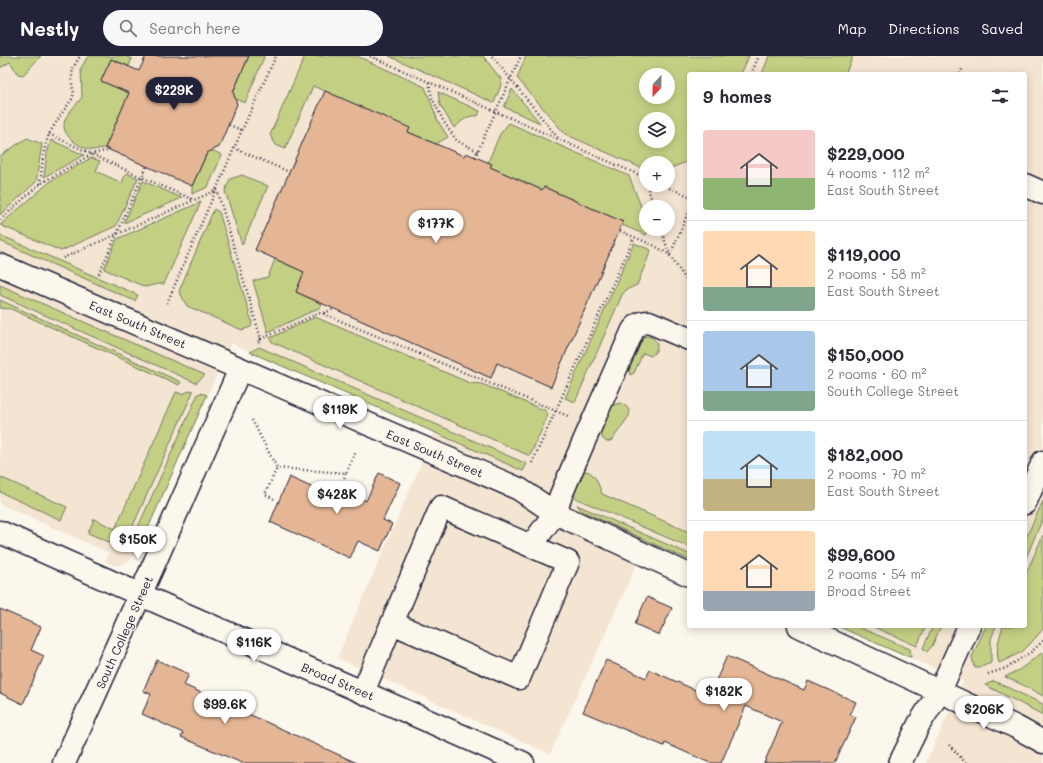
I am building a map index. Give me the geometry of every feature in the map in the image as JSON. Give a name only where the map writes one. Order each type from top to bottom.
[{"type":"street","points":[[1027,186],[1043,193]]},
{"type":"street","name":"East South Street","points":[[0,265],[519,489],[555,513],[687,574]]},
{"type":"street","points":[[531,546],[555,513],[561,495],[633,330],[637,324],[643,322],[655,324],[687,338]]},
{"type":"street","name":"South College Street","points":[[64,763],[240,369]]},
{"type":"street","points":[[1027,494],[1043,462]]},
{"type":"street","points":[[363,692],[392,623],[441,507],[568,562],[519,678],[392,623]]},
{"type":"street","name":"Broad Street","points":[[0,532],[523,763]]},
{"type":"street","points":[[804,628],[1016,726],[1043,742]]},
{"type":"street","points":[[900,763],[919,724],[940,691],[968,628]]},
{"type":"path","points":[[40,184],[44,150],[49,134],[72,99],[74,93],[72,85],[73,68],[80,56]]},
{"type":"path","points":[[167,303],[234,148],[276,56]]},
{"type":"path","points":[[370,56],[639,175]]},
{"type":"path","points":[[492,56],[559,139]]},
{"type":"path","points":[[475,157],[521,56]]},
{"type":"path","points":[[752,72],[759,56]]},
{"type":"path","points":[[429,82],[432,98],[444,122],[457,141],[478,151]]},
{"type":"path","points":[[229,125],[242,130]]},
{"type":"path","points":[[49,134],[194,200]]},
{"type":"path","points":[[234,148],[289,172]]},
{"type":"path","points":[[0,220],[40,184],[92,154],[110,150]]},
{"type":"path","points":[[99,274],[146,166]]},
{"type":"path","points":[[63,258],[217,190]]},
{"type":"path","points":[[217,190],[261,339]]},
{"type":"path","points":[[675,190],[687,195]]},
{"type":"path","points":[[670,256],[687,216]]},
{"type":"path","points":[[620,231],[653,245],[670,256]]},
{"type":"path","points":[[663,236],[670,256],[687,281]]},
{"type":"path","points":[[532,463],[634,237]]},
{"type":"path","points":[[324,314],[334,309]]},
{"type":"path","points":[[258,342],[261,339],[319,313],[324,314],[591,426]]},
{"type":"path","points":[[252,420],[277,468]]},
{"type":"path","points":[[340,489],[356,452]]},
{"type":"path","points":[[277,468],[346,473]]},
{"type":"path","points":[[274,498],[265,494],[277,468]]},
{"type":"path","points":[[988,674],[1006,668],[1031,652],[1043,641]]},
{"type":"path","points":[[949,745],[966,763]]},
{"type":"shaded area","points":[[0,56],[1043,56],[1043,763],[926,763],[963,681],[842,628],[1027,628],[1027,72],[687,72],[687,559],[647,542],[550,754],[337,658],[435,432],[231,343],[137,553],[130,560],[118,565],[112,565],[105,562],[109,553],[0,504]]},
{"type":"green space","points":[[0,56],[41,56],[23,75],[18,74],[10,62],[0,68]]},
{"type":"green space","points":[[88,56],[125,56],[132,59],[129,66],[111,59],[101,81],[129,93],[105,148],[92,150],[82,147],[72,140],[65,131],[64,126],[68,114],[82,97],[81,68]]},
{"type":"green space","points":[[244,56],[264,56],[245,103],[231,97],[248,58]]},
{"type":"green space","points":[[305,56],[357,56],[425,87],[438,121],[448,137],[436,144],[408,132],[409,128],[313,86],[285,149],[276,145],[270,135]]},
{"type":"green space","points":[[389,56],[483,56],[501,79],[501,85],[494,103]]},
{"type":"green space","points":[[526,56],[749,56],[742,72],[687,72],[687,162],[675,166],[675,156],[639,156],[639,167],[565,134],[517,78]]},
{"type":"green space","points":[[769,56],[853,56],[846,72],[763,72]]},
{"type":"green space","points":[[512,89],[540,123],[504,107]]},
{"type":"green space","points":[[438,92],[480,111],[478,116],[468,117],[454,128],[440,105]]},
{"type":"green space","points":[[509,123],[629,176],[639,201],[639,232],[622,225],[623,222],[544,187],[542,190],[490,167],[491,164],[488,162],[500,134]]},
{"type":"green space","points":[[27,138],[42,144],[36,182],[0,215],[0,156]]},
{"type":"green space","points":[[51,140],[84,155],[44,177],[47,153]]},
{"type":"green space","points":[[209,149],[222,155],[208,187],[192,194],[192,186]]},
{"type":"green space","points":[[91,158],[100,161],[96,171],[122,183],[126,173],[138,178],[116,226],[61,251],[0,225],[52,180]]},
{"type":"green space","points":[[242,175],[268,186],[242,245],[225,191],[230,179]]},
{"type":"green space","points":[[143,181],[182,198],[124,223]]},
{"type":"green space","points":[[201,202],[164,284],[145,287],[104,269],[117,239]]},
{"type":"green space","points":[[214,209],[219,212],[252,322],[251,327],[242,330],[187,306],[179,291]]},
{"type":"green space","points":[[0,235],[138,295],[135,301],[0,241]]},
{"type":"green space","points":[[634,243],[651,250],[637,285],[626,290],[622,295],[575,402],[565,398]]},
{"type":"green space","points":[[275,259],[304,272],[296,292],[322,304],[321,307],[268,332],[253,281],[268,277]]},
{"type":"green space","points":[[0,285],[205,375],[196,383],[0,295]]},
{"type":"green space","points":[[0,300],[181,382],[179,385],[11,309],[0,308]]},
{"type":"green space","points":[[315,317],[470,383],[482,384],[546,411],[548,415],[530,456],[272,342],[270,338]]},
{"type":"green space","points":[[647,336],[654,339],[656,342],[656,351],[651,356],[643,353],[634,373],[630,375],[629,370],[642,340]]},
{"type":"green space","points":[[259,347],[527,464],[523,471],[250,352]]},
{"type":"green space","points":[[192,390],[193,392],[123,548],[88,533],[94,519],[115,529],[176,392],[182,394]]},
{"type":"green space","points":[[201,393],[207,395],[137,553],[128,549],[198,394]]},
{"type":"green space","points":[[619,403],[627,408],[629,411],[629,416],[612,440],[607,442],[602,438],[601,431],[612,406]]},
{"type":"green space","points":[[586,471],[592,474],[598,483],[602,494],[687,531],[687,546],[575,498],[577,483]]},
{"type":"green space","points":[[0,477],[67,507],[61,520],[0,492]]},
{"type":"green space","points":[[1043,501],[1043,518],[1027,555],[1027,536]]},
{"type":"green space","points":[[577,505],[687,553],[687,559],[582,511]]},
{"type":"green space","points":[[1043,535],[1043,629],[1022,652],[999,663],[997,649],[1002,628],[1027,628],[1027,571]]},
{"type":"green space","points":[[842,628],[861,628],[910,649],[911,657],[903,655]]},
{"type":"green space","points":[[876,628],[925,628],[917,646]]},
{"type":"green space","points":[[932,628],[940,628],[932,646],[927,652],[923,648]]},
{"type":"green space","points":[[985,628],[995,628],[991,639],[991,663],[981,667],[974,667],[972,657]]},
{"type":"green space","points":[[1043,652],[1043,696],[1005,677],[1019,670]]},
{"type":"green space","points":[[994,681],[1043,704],[1043,715],[985,685]]},
{"type":"building","points":[[146,56],[249,56],[233,92],[237,104],[219,147],[207,153],[192,186],[105,148],[129,93],[101,81],[105,72],[111,59],[139,71]]},
{"type":"building","points":[[325,91],[410,128],[408,132],[464,156],[466,153],[492,164],[490,167],[542,190],[544,187],[623,222],[551,387],[497,363],[491,378],[296,292],[304,272],[255,250]]},
{"type":"building","points":[[379,473],[400,483],[383,520],[392,524],[380,551],[358,541],[350,558],[270,522],[289,477],[329,495],[333,485],[366,501]]},
{"type":"building","points":[[647,597],[672,608],[659,635],[635,624]]},
{"type":"building","points":[[0,609],[41,627],[31,650],[44,656],[23,704],[0,693]]},
{"type":"building","points":[[727,656],[804,690],[808,681],[856,702],[850,715],[856,717],[835,763],[764,763],[782,722],[746,706],[721,763],[710,763],[665,743],[664,746],[583,712],[606,660],[646,678],[650,670],[709,696]]},
{"type":"building","points":[[157,660],[189,674],[184,685],[357,763],[242,763],[181,737],[183,733],[142,714],[151,694],[143,691]]}]
